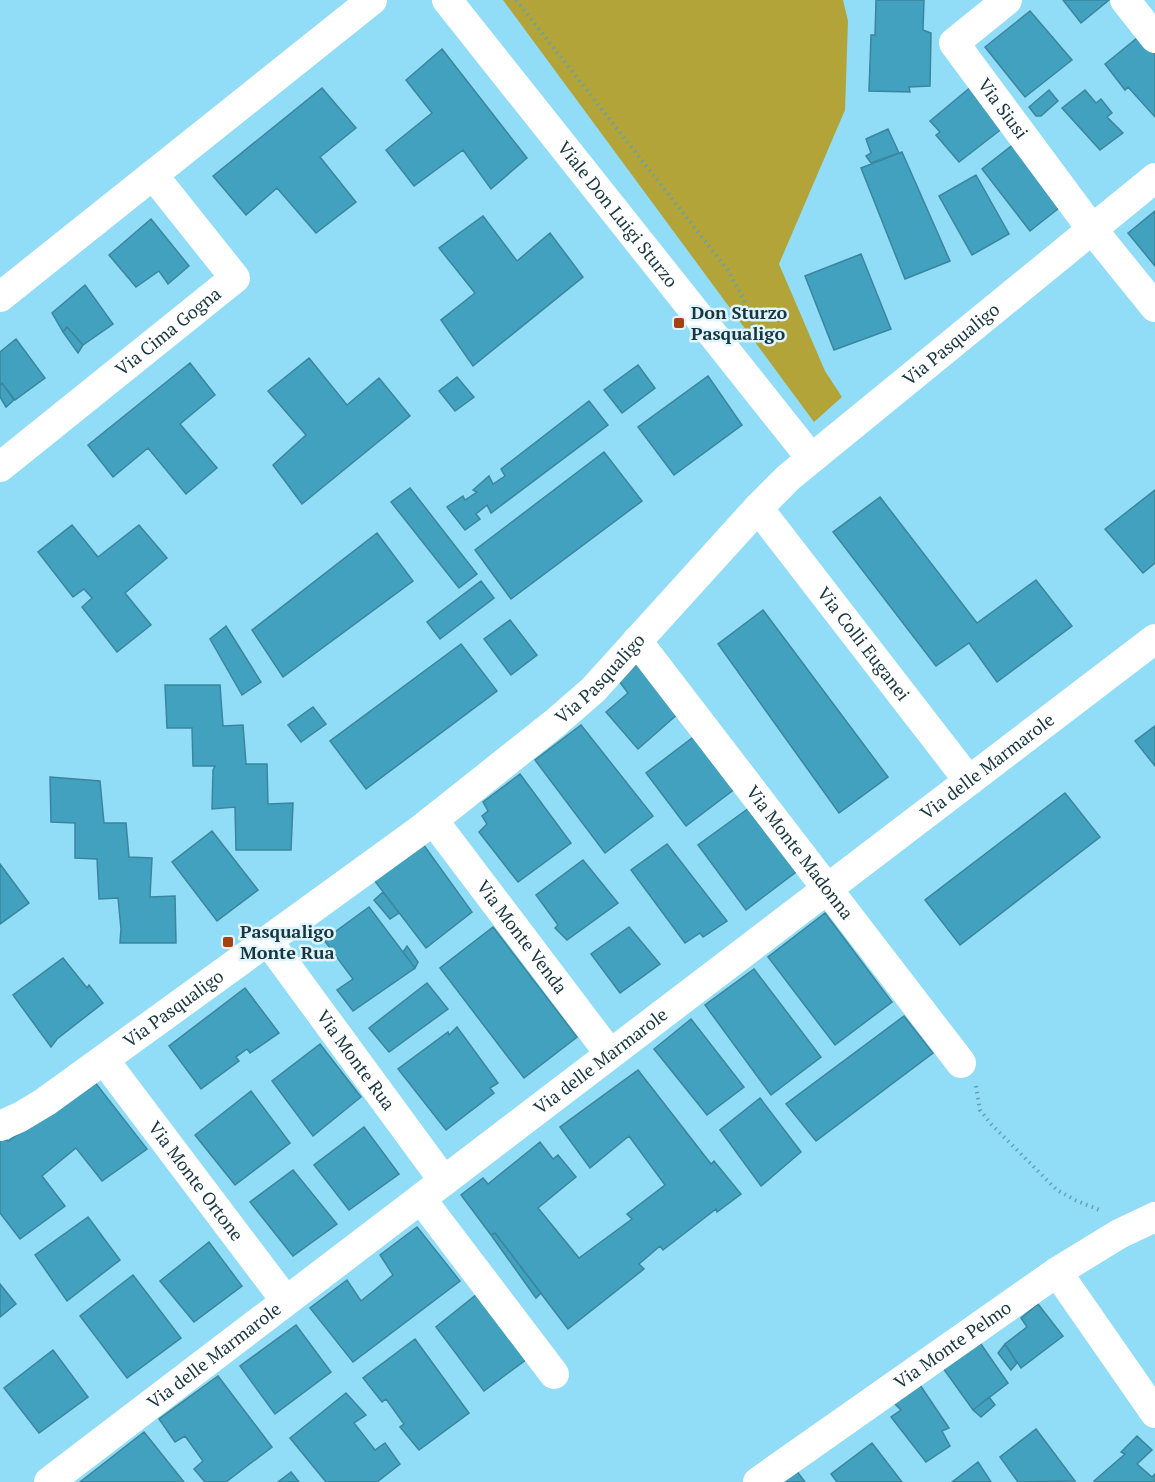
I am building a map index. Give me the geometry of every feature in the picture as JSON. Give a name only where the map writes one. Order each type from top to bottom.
[{"type":"street","points":[[0,297],[372,0]]},
{"type":"street","name":"Viale Don Luigi Sturzo","points":[[447,0],[811,458]]},
{"type":"street","name":"Via Siusi","points":[[1007,0],[954,43],[1091,228]]},
{"type":"street","points":[[1125,0],[1155,38]]},
{"type":"street","name":"Via Cima Gogna","points":[[0,467],[235,278],[153,175]]},
{"type":"street","name":"Via Pasqualigo","points":[[0,1126],[45,1102],[268,941],[433,820],[555,723],[593,690],[758,508],[811,458],[1155,178]]},
{"type":"street","points":[[1091,228],[1155,307]]},
{"type":"street","name":"Via Colli Euganei","points":[[758,508],[969,780]]},
{"type":"street","name":"Via delle Marmarole","points":[[49,1482],[1155,639]]},
{"type":"street","name":"Via Monte Madonna","points":[[637,641],[961,1063]]},
{"type":"street","name":"Via Monte Venda","points":[[433,820],[610,1054]]},
{"type":"street","name":"Via Monte Rua","points":[[268,941],[444,1181]]},
{"type":"street","name":"Via Monte Ortone","points":[[104,1060],[286,1301]]},
{"type":"street","points":[[421,1199],[554,1374]]},
{"type":"street","name":"Via Monte Pelmo","points":[[758,1482],[1057,1272],[1119,1234],[1155,1217]]},
{"type":"street","points":[[1057,1272],[1155,1413]]},
{"type":"path","points":[[516,0],[727,269],[744,300],[762,349]]},
{"type":"path","points":[[961,1063],[977,1087],[980,1110],[991,1124],[1057,1190],[1101,1210],[1113,1221],[1119,1234]]},
{"type":"shaded area","points":[[503,0],[843,0],[848,21],[845,110],[779,264],[825,371],[842,397],[814,422]]},
{"type":"building","points":[[876,0],[924,0],[923,30],[931,33],[930,86],[909,87],[910,92],[869,91],[871,35],[875,35]]},
{"type":"building","points":[[1063,0],[1109,0],[1081,23]]},
{"type":"building","points":[[1030,11],[1072,60],[1025,97],[985,47]]},
{"type":"building","points":[[1142,34],[1155,44],[1155,117],[1128,87],[1125,90],[1105,64]]},
{"type":"building","points":[[442,49],[527,158],[491,189],[463,150],[414,186],[386,150],[432,113],[406,80]]},
{"type":"building","points":[[972,86],[1008,124],[959,162],[936,135],[940,132],[930,121]]},
{"type":"building","points":[[322,88],[356,128],[320,157],[356,202],[316,233],[277,188],[246,215],[213,176]]},
{"type":"building","points":[[1049,90],[1058,101],[1041,116],[1036,116],[1029,107]]},
{"type":"building","points":[[1085,90],[1096,103],[1101,99],[1112,113],[1107,117],[1123,133],[1100,150],[1062,108]]},
{"type":"building","points":[[888,129],[899,153],[871,163],[866,156],[871,153],[866,139]]},
{"type":"building","points":[[1019,140],[1068,201],[1030,231],[982,169]]},
{"type":"building","points":[[902,152],[950,261],[905,279],[861,168]]},
{"type":"building","points":[[976,175],[1009,234],[972,255],[939,196]]},
{"type":"building","points":[[1155,211],[1155,266],[1128,233]]},
{"type":"building","points":[[483,216],[517,261],[550,233],[583,277],[473,366],[441,320],[475,293],[439,248]]},
{"type":"building","points":[[151,219],[189,266],[168,284],[159,271],[136,287],[109,255]]},
{"type":"building","points":[[861,254],[891,329],[834,350],[805,276]]},
{"type":"building","points":[[85,285],[113,324],[83,345],[67,327],[63,332],[52,313]]},
{"type":"building","points":[[67,327],[83,345],[78,353],[63,332]]},
{"type":"building","points":[[16,339],[45,378],[15,400],[2,383],[0,386],[0,352]]},
{"type":"building","points":[[309,358],[347,405],[379,378],[410,416],[302,504],[273,465],[306,435],[268,391]]},
{"type":"building","points":[[190,363],[215,395],[180,424],[217,468],[186,494],[148,448],[113,477],[88,445]]},
{"type":"building","points":[[638,365],[655,388],[622,413],[604,390]]},
{"type":"building","points":[[708,376],[742,425],[674,475],[638,427]]},
{"type":"building","points":[[457,377],[474,397],[455,411],[439,391]]},
{"type":"building","points":[[2,383],[14,400],[6,407],[0,397]]},
{"type":"building","points":[[589,401],[608,425],[491,513],[487,505],[476,514],[480,519],[465,530],[447,507],[463,496],[465,500],[477,492],[473,490],[489,476],[493,484],[505,476],[501,469]]},
{"type":"building","points":[[604,452],[642,501],[511,599],[475,550]]},
{"type":"building","points":[[410,488],[477,574],[459,588],[391,502]]},
{"type":"building","points":[[1155,490],[1155,563],[1143,573],[1105,529]]},
{"type":"building","points":[[880,497],[977,623],[1036,580],[1072,626],[997,682],[969,643],[936,666],[833,532]]},
{"type":"building","points":[[72,525],[98,557],[139,525],[167,558],[125,593],[151,625],[117,652],[82,607],[92,598],[84,589],[73,597],[38,552]]},
{"type":"building","points":[[377,533],[413,581],[283,677],[252,630]]},
{"type":"building","points":[[481,581],[494,598],[440,639],[427,622]]},
{"type":"building","points":[[763,610],[888,777],[839,813],[718,644]]},
{"type":"building","points":[[510,620],[537,655],[511,675],[484,639]]},
{"type":"building","points":[[226,626],[261,682],[242,695],[210,639]]},
{"type":"building","points":[[461,644],[497,691],[366,789],[330,741]]},
{"type":"building","points":[[639,662],[679,713],[638,749],[606,712],[628,693],[619,681]]},
{"type":"building","points":[[165,685],[220,685],[223,726],[243,725],[246,764],[267,764],[268,804],[293,803],[291,850],[236,850],[235,807],[212,809],[215,766],[193,766],[192,728],[167,728]]},
{"type":"building","points":[[313,707],[326,724],[301,742],[288,725]]},
{"type":"building","points":[[581,725],[653,816],[605,853],[535,760]]},
{"type":"building","points":[[1155,726],[1155,766],[1135,741]]},
{"type":"building","points":[[696,735],[736,788],[686,826],[646,773]]},
{"type":"building","points":[[520,774],[571,843],[518,882],[479,832],[487,824],[482,816],[488,811],[483,802]]},
{"type":"building","points":[[50,777],[100,781],[104,823],[126,823],[129,857],[152,858],[150,897],[175,896],[176,943],[120,943],[118,898],[99,899],[97,859],[75,858],[75,823],[51,822]]},
{"type":"building","points":[[1065,793],[1100,837],[960,945],[925,900]]},
{"type":"building","points":[[749,808],[796,872],[746,910],[698,845]]},
{"type":"building","points":[[212,831],[258,890],[217,921],[172,862]]},
{"type":"building","points":[[423,844],[472,912],[426,948],[374,880]]},
{"type":"building","points":[[667,844],[727,921],[703,937],[700,933],[685,943],[631,870]]},
{"type":"building","points":[[583,860],[618,903],[567,940],[555,928],[558,925],[536,895]]},
{"type":"building","points":[[0,864],[29,903],[0,924]]},
{"type":"building","points":[[383,892],[399,913],[390,919],[374,900]]},
{"type":"building","points":[[369,907],[415,968],[353,1011],[337,990],[353,979],[324,940]]},
{"type":"building","points":[[825,913],[892,1002],[835,1045],[768,957]]},
{"type":"building","points":[[493,927],[577,1037],[524,1078],[440,968]]},
{"type":"building","points":[[629,927],[660,964],[620,993],[591,954]]},
{"type":"building","points":[[407,946],[418,962],[415,968],[403,952]]},
{"type":"building","points":[[63,958],[87,988],[89,985],[103,1003],[57,1039],[51,1047],[13,995]]},
{"type":"building","points":[[754,969],[821,1057],[771,1095],[705,1005]]},
{"type":"building","points":[[427,983],[448,1009],[389,1052],[369,1028]]},
{"type":"building","points":[[245,988],[279,1033],[250,1053],[247,1049],[236,1057],[239,1061],[201,1089],[169,1046]]},
{"type":"building","points":[[904,1016],[933,1053],[816,1141],[786,1104]]},
{"type":"building","points":[[691,1019],[744,1087],[707,1115],[654,1049]]},
{"type":"building","points":[[457,1027],[498,1083],[490,1088],[494,1093],[446,1130],[398,1069],[448,1032],[449,1035]]},
{"type":"building","points":[[320,1044],[361,1097],[313,1136],[272,1081]]},
{"type":"building","points":[[638,1070],[711,1164],[714,1161],[741,1194],[717,1212],[716,1209],[663,1250],[660,1246],[639,1264],[644,1269],[568,1329],[495,1233],[491,1235],[461,1195],[483,1178],[488,1184],[540,1142],[553,1159],[558,1155],[576,1177],[538,1208],[579,1258],[632,1219],[627,1214],[665,1185],[629,1136],[590,1168],[560,1127]]},
{"type":"building","points":[[94,1081],[147,1149],[102,1181],[76,1148],[42,1176],[65,1206],[20,1239],[0,1213],[0,1141],[3,1138],[8,1141]]},
{"type":"building","points":[[251,1091],[290,1143],[235,1185],[195,1135]]},
{"type":"building","points":[[760,1098],[801,1152],[761,1186],[720,1130]]},
{"type":"building","points":[[364,1127],[399,1174],[349,1210],[314,1165]]},
{"type":"building","points":[[293,1170],[337,1224],[293,1256],[250,1202]]},
{"type":"building","points":[[88,1217],[120,1260],[67,1301],[35,1255]]},
{"type":"building","points":[[417,1227],[460,1281],[353,1362],[310,1308],[347,1280],[361,1301],[393,1275],[380,1255]]},
{"type":"building","points":[[495,1233],[541,1293],[536,1298],[491,1235]]},
{"type":"building","points":[[209,1242],[242,1286],[194,1322],[160,1281]]},
{"type":"building","points":[[133,1275],[181,1338],[127,1378],[80,1316]]},
{"type":"building","points":[[0,1284],[16,1304],[0,1317]]},
{"type":"building","points":[[477,1294],[527,1359],[484,1391],[436,1327]]},
{"type":"building","points":[[1038,1304],[1063,1336],[1021,1368],[1005,1344],[1027,1327],[1021,1318]]},
{"type":"building","points":[[296,1325],[331,1372],[275,1414],[240,1366]]},
{"type":"building","points":[[976,1337],[1008,1383],[973,1410],[940,1364]]},
{"type":"building","points":[[415,1339],[469,1413],[419,1450],[400,1427],[404,1424],[386,1399],[382,1402],[363,1378]]},
{"type":"building","points":[[1005,1344],[1017,1363],[1011,1370],[998,1353]]},
{"type":"building","points":[[53,1350],[88,1397],[39,1433],[4,1388]]},
{"type":"building","points":[[218,1376],[272,1447],[226,1482],[205,1482],[194,1469],[203,1461],[185,1436],[175,1442],[159,1419]]},
{"type":"building","points":[[916,1379],[949,1428],[942,1431],[950,1446],[926,1462],[891,1417],[901,1410],[889,1398]]},
{"type":"building","points":[[346,1393],[366,1415],[354,1423],[375,1450],[385,1443],[400,1464],[377,1482],[326,1482],[290,1438]]},
{"type":"building","points":[[989,1397],[995,1405],[981,1417],[973,1410]]},
{"type":"building","points":[[1036,1429],[1075,1481],[1018,1482],[1000,1457]]},
{"type":"building","points":[[144,1432],[184,1482],[80,1482]]},
{"type":"building","points":[[1137,1436],[1152,1450],[1137,1464],[1152,1477],[1155,1474],[1155,1482],[1095,1482],[1125,1454],[1121,1452]]},
{"type":"building","points":[[872,1443],[902,1482],[837,1482],[831,1474]]},
{"type":"building","points":[[978,1462],[991,1482],[952,1482]]},
{"type":"building","points":[[793,1466],[805,1482],[772,1482]]},
{"type":"building","points":[[291,1472],[299,1482],[278,1482]]},
{"type":"place","name":"Don Sturzo Pasqualigo","points":[[679,323]]},
{"type":"place","name":"Pasqualigo Monte Rua","points":[[228,942]]}]
